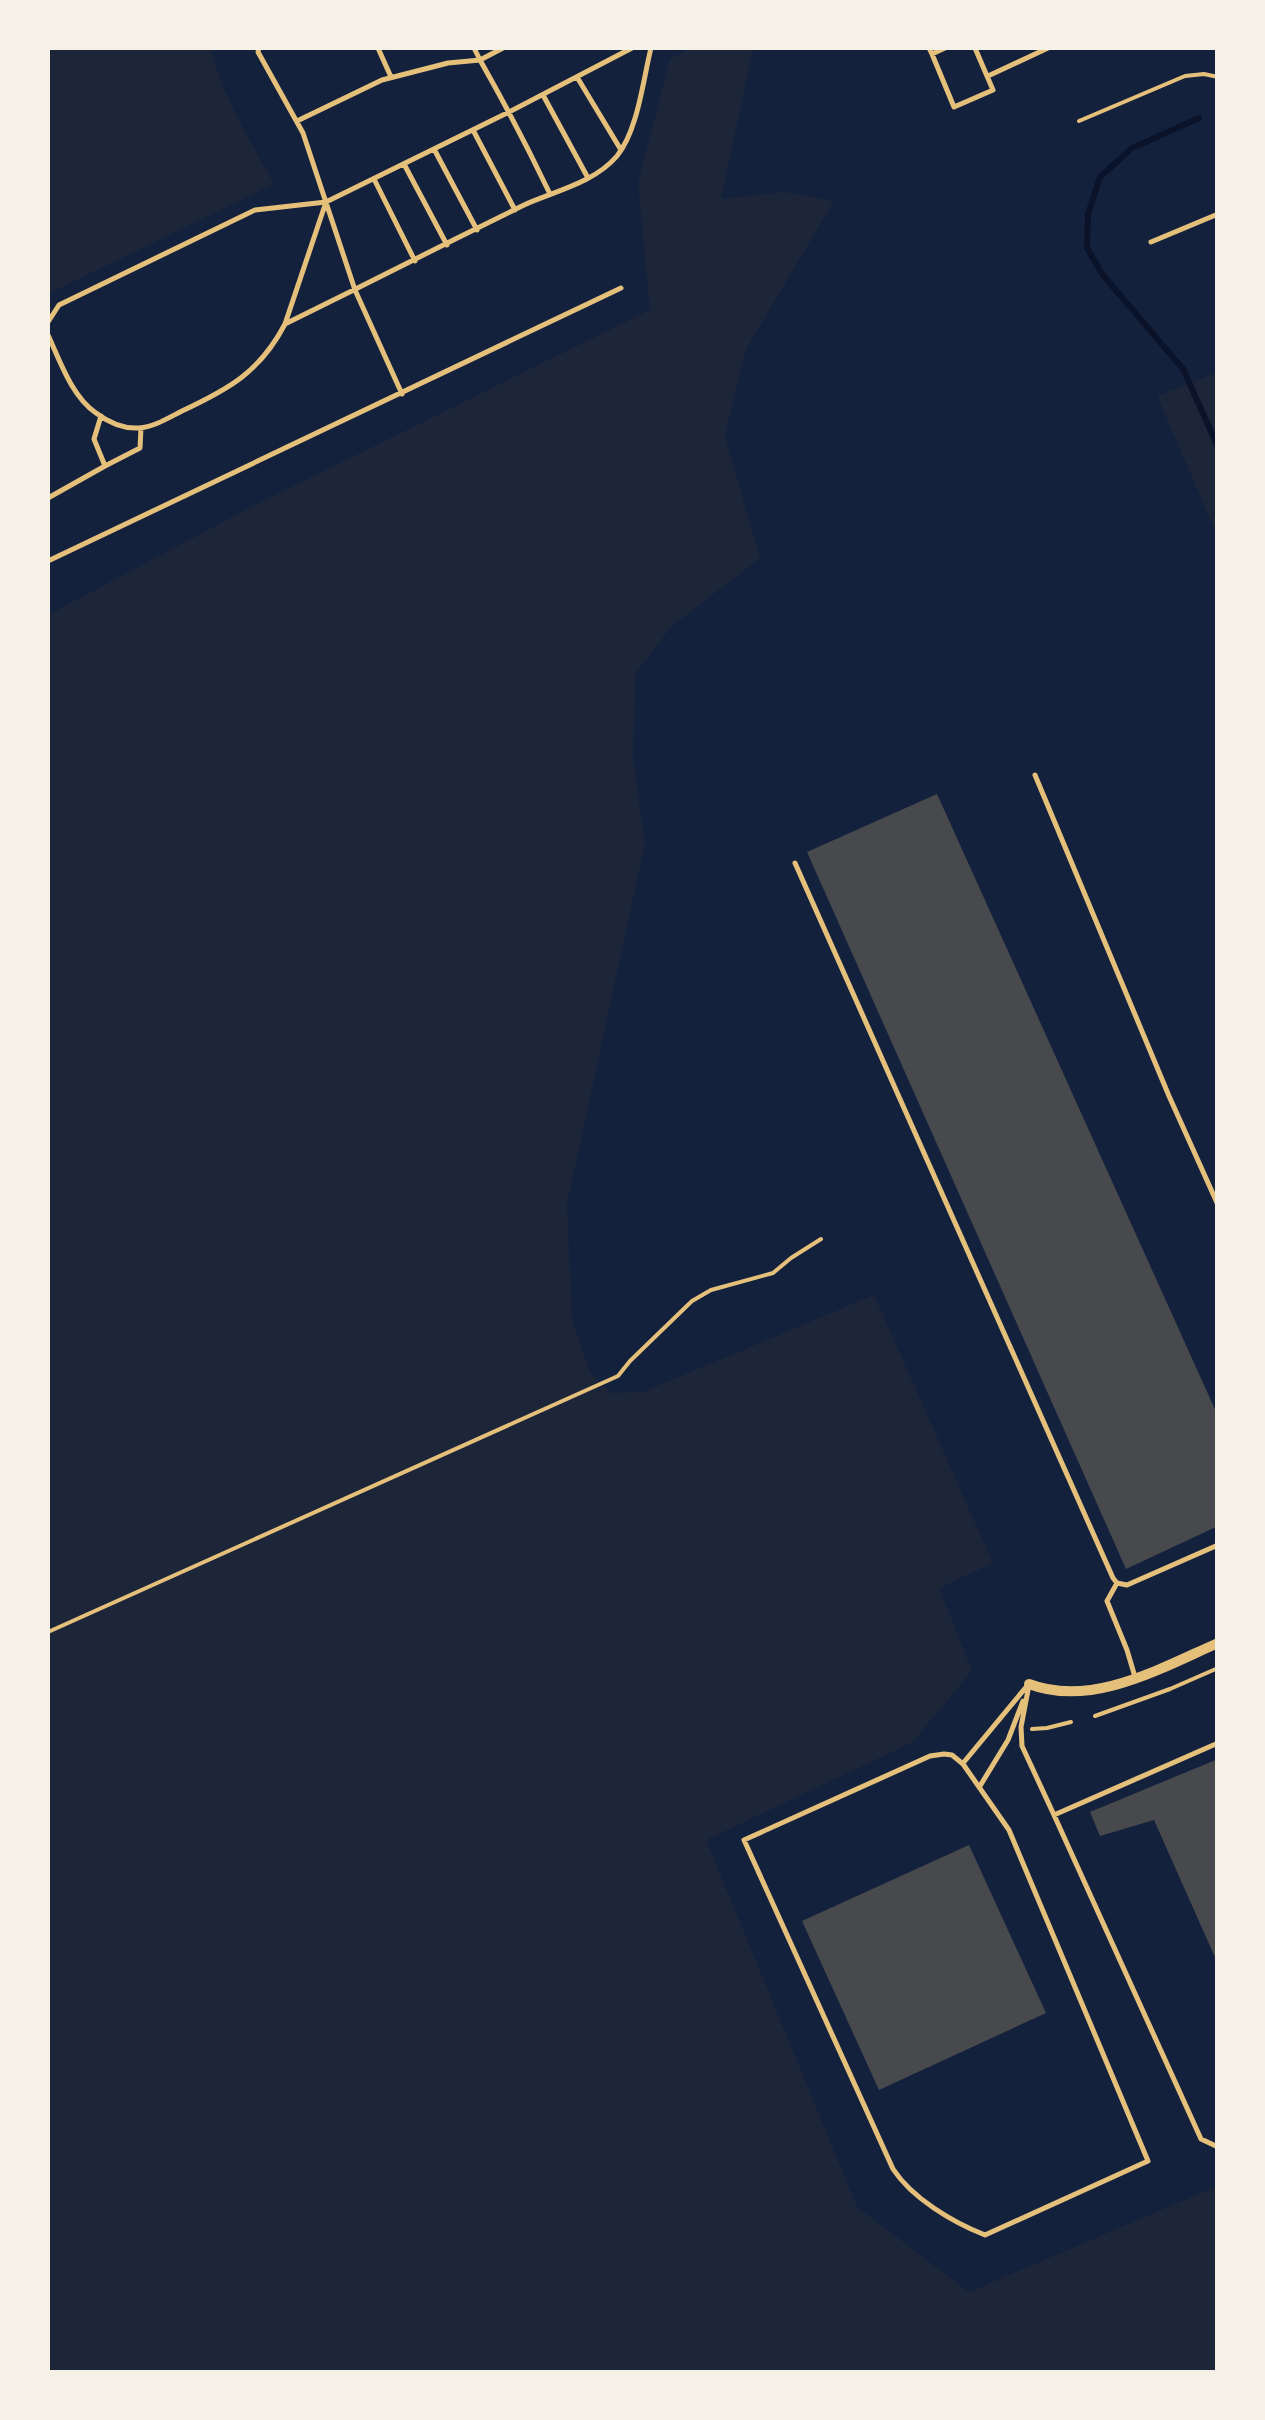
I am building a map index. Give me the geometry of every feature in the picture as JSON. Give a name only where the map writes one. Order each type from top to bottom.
[{"type":"street","points":[[1029,1684],[1074,1692],[1098,1689],[1136,1678],[1218,1644]]},
{"type":"lane","points":[[259,48],[297,122],[356,290],[402,394]]},
{"type":"lane","points":[[378,48],[391,77]]},
{"type":"lane","points":[[474,48],[550,194]]},
{"type":"lane","points":[[297,122],[391,77],[448,63],[480,60],[504,48]]},
{"type":"lane","points":[[48,322],[59,305],[255,210],[326,202],[632,48]]},
{"type":"lane","points":[[286,324],[608,165],[630,136],[651,48]]},
{"type":"lane","points":[[945,48],[930,51],[954,107],[993,90],[975,48]]},
{"type":"lane","points":[[987,76],[1048,48]]},
{"type":"lane","points":[[577,77],[621,150]]},
{"type":"lane","points":[[543,95],[588,178]]},
{"type":"lane","points":[[473,130],[515,210]]},
{"type":"lane","points":[[434,149],[477,230]]},
{"type":"lane","points":[[404,164],[447,245]]},
{"type":"lane","points":[[374,179],[415,261]]},
{"type":"lane","points":[[48,336],[76,392],[93,412],[118,426],[141,428],[198,404],[241,379],[266,356],[286,324],[326,202]]},
{"type":"lane","points":[[1151,242],[1218,214]]},
{"type":"lane","points":[[48,561],[621,288]]},
{"type":"lane","points":[[101,416],[94,438],[104,466]]},
{"type":"lane","points":[[48,498],[140,448],[141,428]]},
{"type":"lane","points":[[1034,775],[1218,1205]]},
{"type":"lane","points":[[795,863],[1117,1583]]},
{"type":"lane","points":[[1136,1678],[1107,1602],[1112,1588],[1218,1545]]},
{"type":"lane","points":[[963,1764],[1029,1684]]},
{"type":"lane","points":[[980,1786],[1008,1740],[1029,1684]]},
{"type":"lane","points":[[1029,1684],[1021,1728],[1022,1746],[1201,2139],[1218,2147]]},
{"type":"lane","points":[[1054,1815],[1218,1743]]},
{"type":"lane","points":[[952,1755],[980,1786],[1016,1846],[1148,2161],[986,2235],[917,2197],[893,2169],[744,1840],[930,1756],[952,1755]]},
{"type":"path","points":[[1079,121],[1185,76],[1218,77]]},
{"type":"path","points":[[48,1632],[618,1376],[692,1301],[711,1290],[773,1273],[821,1239]]},
{"type":"path","points":[[1094,1716],[1170,1690],[1218,1668]]},
{"type":"path","points":[[1047,1728],[1072,1722]]},
{"type":"shaded area","points":[[48,48],[211,48],[229,100],[274,184],[48,294]]},
{"type":"shaded area","points":[[692,48],[753,48],[721,199],[785,192],[834,201],[745,351],[725,436],[760,558],[671,627],[635,674],[633,758],[645,843],[567,1204],[572,1319],[590,1373],[611,1393],[643,1392],[874,1295],[993,1563],[939,1588],[972,1671],[913,1742],[706,1840],[857,2207],[969,2292],[1217,2186],[1217,2372],[48,2372],[48,615],[251,507],[650,310],[638,183],[670,59]]},
{"type":"shaded area","points":[[1215,373],[1218,379],[1217,535],[1157,396]]},
{"type":"building","points":[[937,794],[1218,1416],[1218,1526],[1126,1569],[807,852]]},
{"type":"building","points":[[1218,1759],[1218,1964],[1154,1820],[1100,1836],[1090,1812]]},
{"type":"building","points":[[969,1845],[1046,2013],[879,2090],[802,1921]]},
{"type":"waterway","points":[[1199,118],[1132,148],[1100,177],[1088,214],[1087,248],[1102,274],[1183,369],[1218,447]]}]
